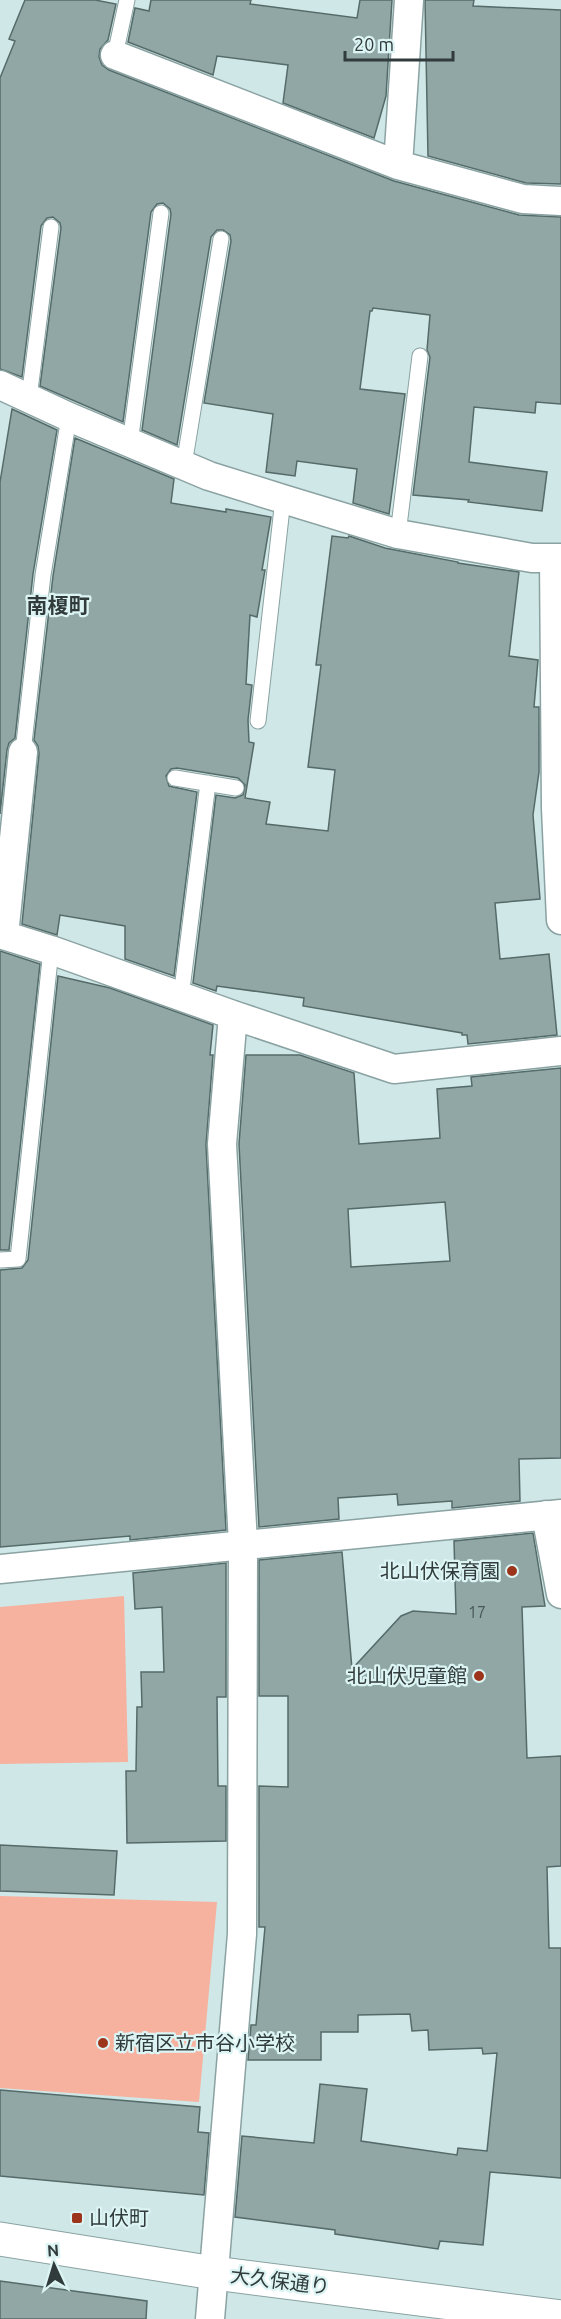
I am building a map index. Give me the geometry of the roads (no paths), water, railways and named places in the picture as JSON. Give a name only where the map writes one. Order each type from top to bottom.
[{"type":"main road","name":"大久保通り","points":[[0,2239],[214,2273],[561,2317]]},
{"type":"street","points":[[398,165],[410,0]]},
{"type":"street","points":[[115,55],[398,165],[523,199],[561,201]]},
{"type":"street","points":[[0,385],[209,476],[283,499],[398,534],[532,558],[558,558],[556,808],[561,920]]},
{"type":"street","points":[[23,752],[2,934],[232,1016],[394,1069],[561,1051]]},
{"type":"street","points":[[210,2319],[242,1934],[243,1544],[222,1144],[232,1016]]},
{"type":"street","points":[[0,1569],[554,1515],[561,1594]]},
{"type":"lane","points":[[115,55],[128,0]]},
{"type":"lane","points":[[130,443],[161,213]]},
{"type":"lane","points":[[29,398],[51,227]]},
{"type":"lane","points":[[184,465],[221,239]]},
{"type":"lane","points":[[398,534],[420,356]]},
{"type":"lane","points":[[23,752],[42,575],[69,417]]},
{"type":"lane","points":[[258,721],[283,499]]},
{"type":"lane","points":[[175,777],[236,788]]},
{"type":"lane","points":[[181,997],[208,783]]},
{"type":"lane","points":[[0,1260],[18,1259],[51,950]]},
{"type":"place","name":"北山伏保育園","points":[[512,1571]]},
{"type":"place","name":"北山伏児童館","points":[[479,1676]]},
{"type":"place","name":"新宿区立市谷小学校","points":[[103,2043]]},
{"type":"place","name":"山伏町","points":[[77,2218]]},
{"type":"district","name":"南榎町","points":[[58,606]]}]
